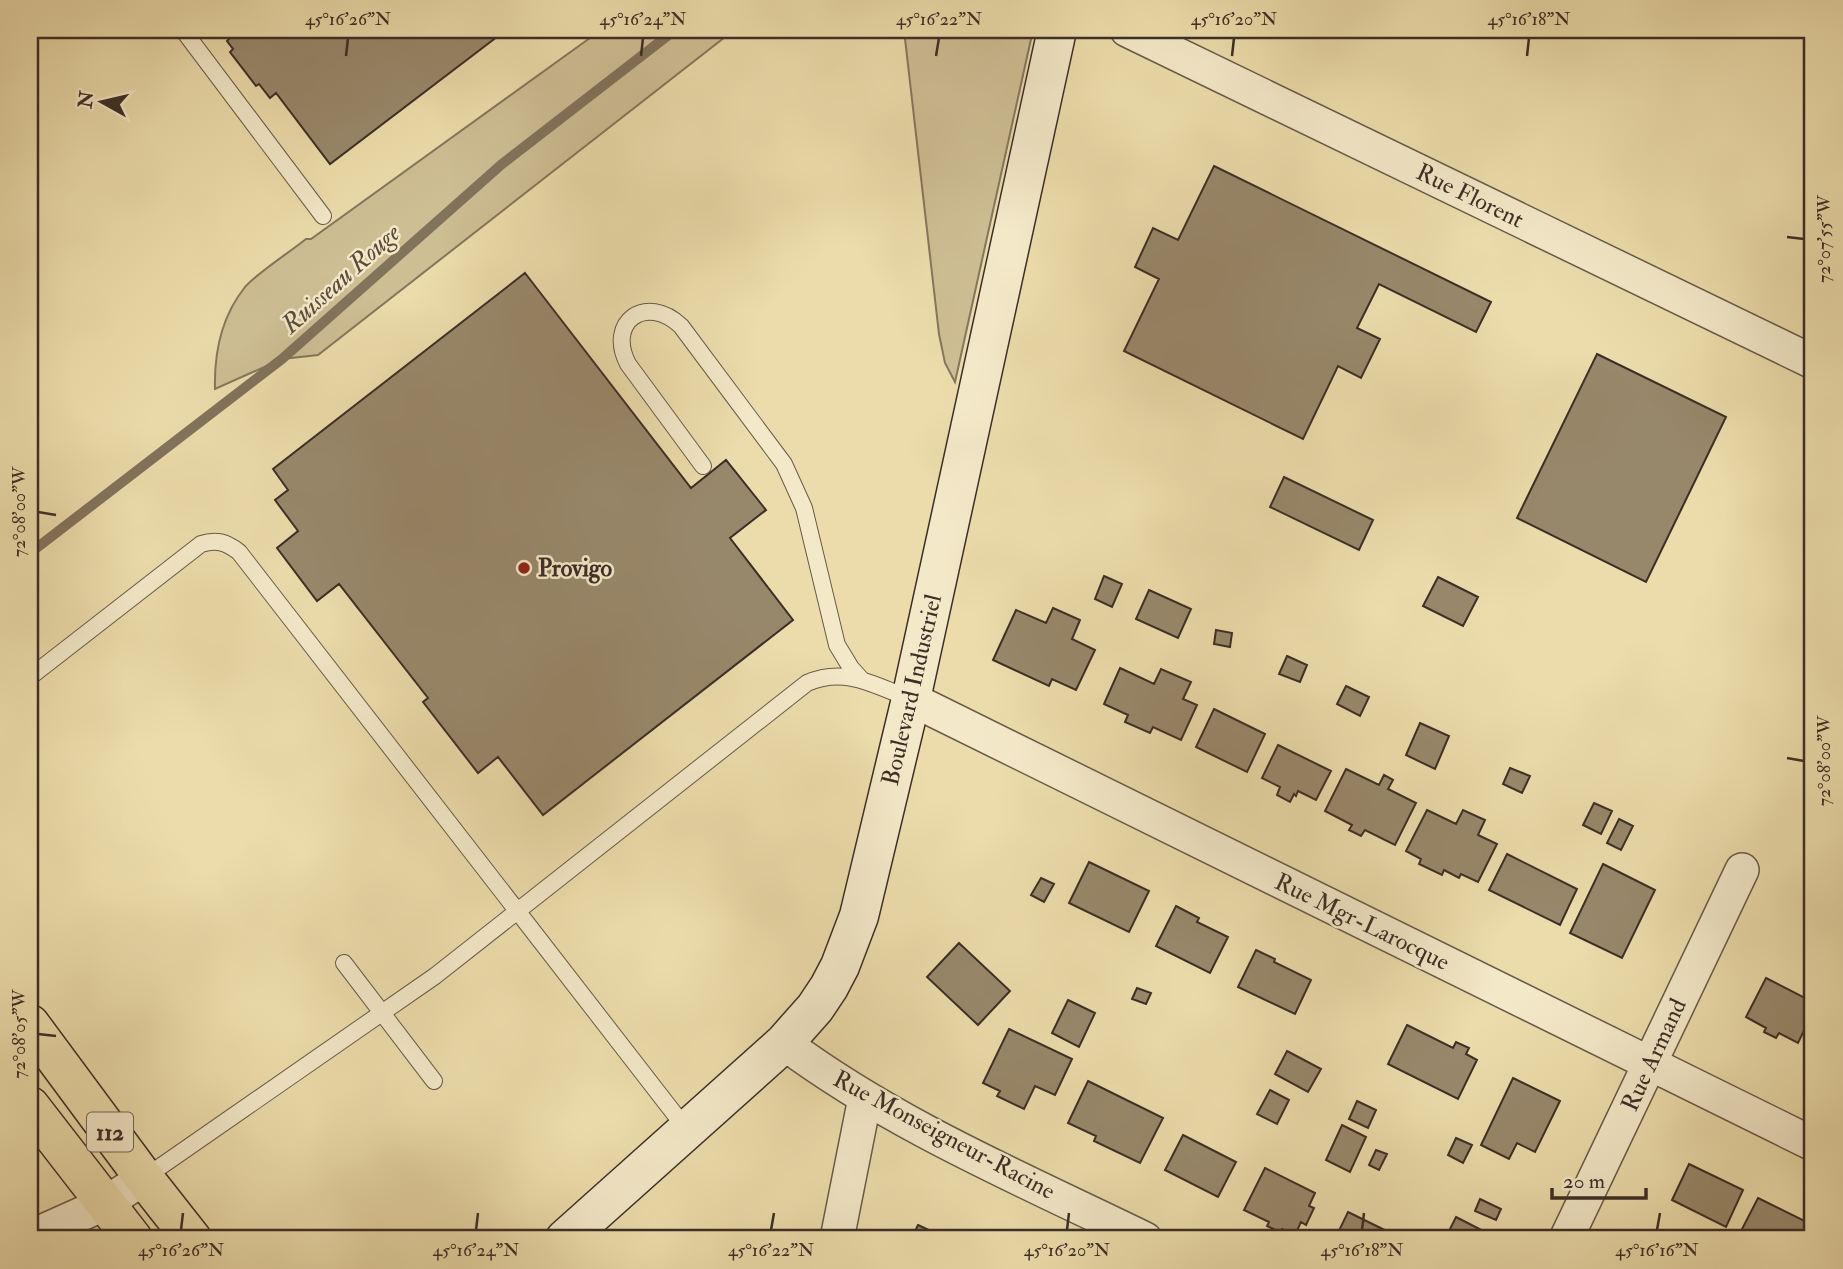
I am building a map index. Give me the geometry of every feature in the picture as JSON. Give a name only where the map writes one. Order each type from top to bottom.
[{"type":"main road","name":"112","points":[[30,1024],[192,1239]]},
{"type":"main road","name":"112","points":[[30,1106],[134,1239]]},
{"type":"street","name":"Boulevard Industriel","points":[[565,1239],[784,1043],[815,1008],[829,987],[851,941],[872,867],[911,699],[1057,30]]},
{"type":"street","name":"Rue Florent","points":[[1127,30],[1813,362]]},
{"type":"street","name":"Rue Mgr-Larocque","points":[[911,699],[1813,1144]]},
{"type":"street","name":"Rue Armand","points":[[1566,1239],[1742,870]]},
{"type":"street","name":"Rue Monseigneur-Racine","points":[[784,1043],[865,1098],[1145,1239]]},
{"type":"street","points":[[837,1239],[865,1098]]},
{"type":"street","points":[[30,1237],[106,1203],[144,1178]]},
{"type":"lane","points":[[183,30],[323,216]]},
{"type":"lane","points":[[703,466],[621,351],[621,335],[628,322],[640,313],[655,310],[670,315],[681,326],[784,464],[804,508],[837,645],[851,668],[863,680]]},
{"type":"lane","points":[[30,677],[201,544],[209,541],[225,542],[239,552],[687,1130]]},
{"type":"lane","points":[[144,1178],[435,976],[807,683],[820,677],[835,675],[863,680],[911,699]]},
{"type":"lane","points":[[344,964],[435,1081]]},
{"type":"shaded area","points":[[605,30],[660,30],[669,34],[675,30],[734,30],[318,355],[282,359],[215,389],[221,335],[230,310],[250,281],[594,35]]},
{"type":"shaded area","points":[[904,30],[1033,30],[955,382],[945,363],[939,334]]},
{"type":"building","points":[[226,30],[506,30],[330,164],[276,93],[270,98],[259,84],[256,86],[230,52],[233,49],[227,41],[231,37]]},
{"type":"building","points":[[1214,166],[1491,302],[1476,332],[1379,284],[1357,328],[1380,339],[1361,378],[1338,366],[1303,439],[1124,351],[1159,279],[1135,267],[1153,228],[1178,240]]},
{"type":"building","points":[[525,273],[691,488],[726,460],[766,510],[730,538],[793,620],[543,815],[498,757],[478,773],[423,702],[428,698],[339,584],[317,601],[277,548],[298,531],[275,500],[288,490],[273,469]]},
{"type":"building","points":[[1597,354],[1726,417],[1646,582],[1517,518]]},
{"type":"building","points":[[1284,477],[1373,520],[1359,550],[1270,507]]},
{"type":"building","points":[[1104,576],[1122,584],[1112,607],[1095,599]]},
{"type":"building","points":[[1438,577],[1478,597],[1463,626],[1423,606]]},
{"type":"building","points":[[1149,590],[1191,609],[1178,638],[1136,619]]},
{"type":"building","points":[[1053,608],[1080,620],[1072,639],[1095,650],[1076,690],[1052,679],[1049,686],[993,660],[1016,610],[1046,623]]},
{"type":"building","points":[[1216,630],[1232,633],[1230,647],[1214,644]]},
{"type":"building","points":[[1287,656],[1307,665],[1300,682],[1279,674]]},
{"type":"building","points":[[1120,668],[1154,684],[1161,669],[1191,682],[1183,699],[1197,705],[1181,740],[1153,727],[1150,733],[1125,722],[1128,715],[1104,704]]},
{"type":"building","points":[[1346,686],[1369,697],[1360,716],[1337,704]]},
{"type":"building","points":[[1214,709],[1265,734],[1247,772],[1196,747]]},
{"type":"building","points":[[1420,723],[1449,736],[1435,769],[1406,755]]},
{"type":"building","points":[[1278,745],[1331,771],[1316,800],[1298,791],[1290,802],[1277,795],[1280,787],[1262,778]]},
{"type":"building","points":[[1510,768],[1530,776],[1522,793],[1503,784]]},
{"type":"building","points":[[1346,769],[1379,785],[1384,775],[1393,780],[1388,789],[1416,803],[1395,845],[1365,830],[1361,836],[1349,830],[1352,825],[1325,811]]},
{"type":"building","points":[[1594,803],[1612,811],[1601,834],[1583,825]]},
{"type":"building","points":[[1427,810],[1456,824],[1463,810],[1485,820],[1478,835],[1497,844],[1478,882],[1461,874],[1459,878],[1444,870],[1442,875],[1419,864],[1421,859],[1406,851]]},
{"type":"building","points":[[1619,819],[1633,826],[1621,850],[1607,843]]},
{"type":"building","points":[[1507,854],[1577,889],[1560,925],[1489,890]]},
{"type":"building","points":[[1089,862],[1149,891],[1129,932],[1069,903]]},
{"type":"building","points":[[1603,864],[1655,890],[1622,958],[1570,933]]},
{"type":"building","points":[[1041,878],[1054,884],[1044,902],[1031,895]]},
{"type":"building","points":[[1176,906],[1199,918],[1197,922],[1228,937],[1210,973],[1156,946]]},
{"type":"building","points":[[959,943],[1010,991],[978,1025],[927,977]]},
{"type":"building","points":[[1256,950],[1311,980],[1295,1014],[1238,987]]},
{"type":"building","points":[[1766,978],[1813,1002],[1813,1012],[1798,1043],[1779,1033],[1776,1038],[1764,1032],[1766,1028],[1746,1017]]},
{"type":"building","points":[[1137,988],[1151,993],[1146,1004],[1132,999]]},
{"type":"building","points":[[1068,1000],[1095,1013],[1079,1047],[1052,1033]]},
{"type":"building","points":[[1407,1025],[1453,1048],[1456,1042],[1469,1048],[1466,1054],[1477,1060],[1458,1099],[1388,1064]]},
{"type":"building","points":[[1009,1029],[1072,1059],[1055,1095],[1035,1086],[1024,1109],[997,1096],[1000,1091],[983,1083]]},
{"type":"building","points":[[1287,1051],[1321,1069],[1308,1092],[1275,1074]]},
{"type":"building","points":[[1513,1078],[1560,1101],[1535,1152],[1517,1143],[1509,1159],[1481,1145]]},
{"type":"building","points":[[1088,1081],[1163,1118],[1140,1163],[1094,1141],[1096,1136],[1068,1123]]},
{"type":"building","points":[[1270,1090],[1289,1100],[1277,1124],[1257,1114]]},
{"type":"building","points":[[1357,1101],[1376,1110],[1368,1128],[1349,1119]]},
{"type":"building","points":[[1342,1125],[1366,1137],[1350,1172],[1326,1160]]},
{"type":"building","points":[[1183,1135],[1236,1162],[1218,1197],[1165,1170]]},
{"type":"building","points":[[1456,1138],[1472,1145],[1463,1163],[1448,1155]]},
{"type":"building","points":[[1376,1150],[1387,1154],[1379,1170],[1369,1165]]},
{"type":"building","points":[[1689,1164],[1743,1190],[1726,1227],[1672,1200]]},
{"type":"building","points":[[1265,1168],[1315,1193],[1309,1206],[1314,1208],[1306,1225],[1301,1222],[1295,1235],[1267,1226],[1269,1222],[1244,1210]]},
{"type":"building","points":[[1758,1198],[1813,1225],[1813,1239],[1753,1239],[1740,1233]]},
{"type":"building","points":[[1480,1199],[1501,1209],[1496,1220],[1475,1211]]},
{"type":"building","points":[[1348,1212],[1403,1239],[1335,1239]]},
{"type":"building","points":[[1456,1217],[1491,1235],[1489,1239],[1445,1239]]},
{"type":"building","points":[[918,1225],[948,1239],[911,1239]]},
{"type":"waterway","name":"Ruisseau Rouge","points":[[30,553],[282,359],[502,164],[675,30]]},
{"type":"place","name":"Provigo","points":[[524,568]]}]
